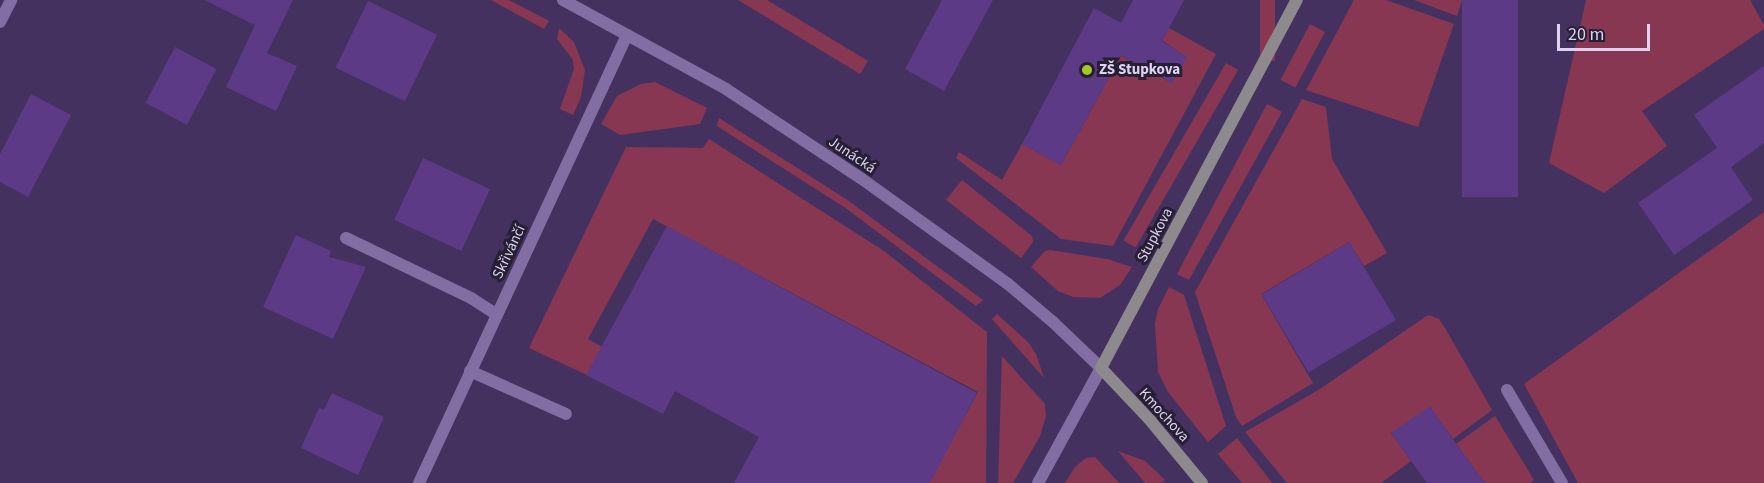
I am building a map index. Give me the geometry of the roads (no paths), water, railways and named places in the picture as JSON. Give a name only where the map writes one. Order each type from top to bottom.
[{"type":"street","points":[[0,22],[11,0]]},
{"type":"street","name":"Junácká","points":[[563,0],[726,89],[918,217],[1008,284],[1053,322],[1101,368]]},
{"type":"street","name":"Stupkova","points":[[1038,483],[1297,0]]},
{"type":"street","name":"Skřivánčí","points":[[419,483],[627,34]]},
{"type":"street","points":[[346,238],[471,298],[496,314]]},
{"type":"street","name":"Kmochova","points":[[1101,368],[1149,419],[1202,483]]},
{"type":"street","points":[[470,371],[566,414]]},
{"type":"street","points":[[1507,390],[1562,483]]},
{"type":"place","name":"ZŠ Stupkova","points":[[1087,70]]}]
